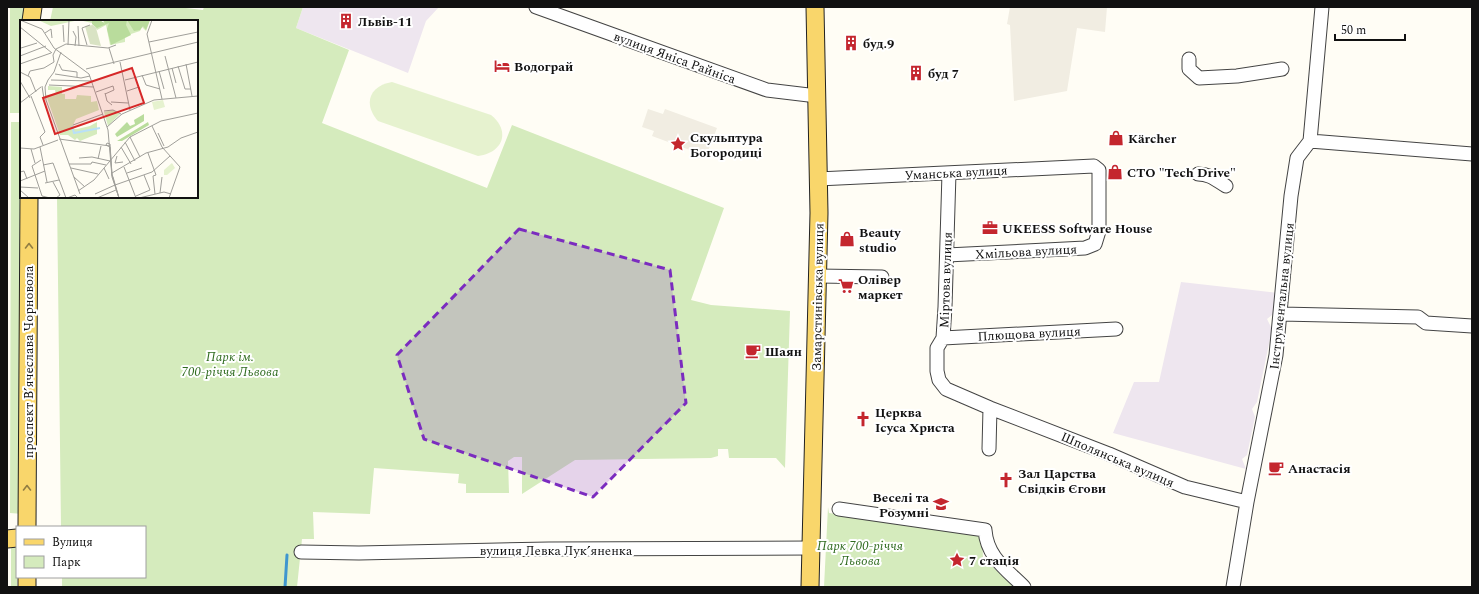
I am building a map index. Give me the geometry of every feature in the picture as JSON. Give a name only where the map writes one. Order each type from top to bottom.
[{"type":"main road","points":[[31,20],[33,7]]},
{"type":"main road","name":"Замарстинівська вулиця","points":[[810,587],[811,548],[815,505],[818,276],[815,7]]},
{"type":"main road","name":"проспект Вʼячеслава Чорновола","points":[[27,526],[29,198]]},
{"type":"street","name":"вулиця Яніса Райніса","points":[[536,7],[767,90],[817,96]]},
{"type":"street","points":[[1322,7],[1310,141],[1472,154]]},
{"type":"street","points":[[1189,59],[1189,69],[1199,78],[1237,76],[1282,69]]},
{"type":"street","name":"Інструментальна вулиця","points":[[1233,587],[1247,502],[1276,355],[1297,158],[1310,141]]},
{"type":"street","name":"Уманська вулиця","points":[[818,179],[1094,166]]},
{"type":"street","name":"Хмільова вулиця","points":[[947,255],[1085,248],[1095,244],[1099,231],[1099,170],[1094,166]]},
{"type":"street","name":"Міртова вулиця","points":[[949,172],[943,338],[938,344],[936,359],[939,380],[946,388],[990,408]]},
{"type":"street","points":[[1198,174],[1206,174],[1213,177],[1226,186]]},
{"type":"street","points":[[818,276],[882,277]]},
{"type":"street","points":[[1281,314],[1418,317],[1426,323],[1472,326]]},
{"type":"street","name":"Плющова вулиця","points":[[943,338],[1116,329]]},
{"type":"street","points":[[989,449],[990,408]]},
{"type":"street","name":"Шполянська вулиця","points":[[990,408],[1108,454],[1185,487],[1247,502]]},
{"type":"street","points":[[839,509],[985,530],[988,547],[992,555],[1024,587]]},
{"type":"street","name":"вулиця Левка Лукʼяненка","points":[[301,552],[359,553],[549,549],[811,548]]},
{"type":"highlighted area","points":[[519,229],[670,270],[686,403],[593,497],[424,439],[397,355]]},
{"type":"shaded area","points":[[303,7],[439,7],[426,21],[408,73],[296,28]]},
{"type":"shaded area","points":[[1010,7],[1107,7],[1105,32],[1077,28],[1067,91],[1014,101],[1010,25],[1007,24]]},
{"type":"shaded area","points":[[648,109],[663,114],[665,109],[717,128],[706,156],[652,136],[654,131],[642,127]]},
{"type":"shaded area","points":[[1181,282],[1278,293],[1277,311],[1267,319],[1272,329],[1257,402],[1252,409],[1255,417],[1247,455],[1242,459],[1246,469],[1113,433],[1134,382],[1159,382]]},
{"type":"green space","points":[[10,7],[27,7],[25,20],[20,20],[20,113],[10,113]]},
{"type":"green space","name":"Парк ім. 700-річчя Львова","points":[[53,7],[177,7],[203,10],[204,7],[303,7],[296,28],[349,50],[322,123],[487,188],[512,125],[724,208],[691,300],[711,305],[790,311],[785,468],[776,458],[729,458],[728,449],[718,449],[718,456],[711,458],[575,460],[522,494],[522,457],[514,457],[508,461],[509,493],[466,493],[466,484],[458,483],[459,474],[374,468],[370,514],[313,512],[314,539],[302,539],[297,587],[62,587],[62,578],[146,578],[146,526],[61,526],[57,198],[198,198],[198,20],[50,20]]},
{"type":"green space","points":[[392,82],[491,115],[501,128],[501,140],[498,146],[487,154],[478,156],[378,121],[373,115],[370,102],[371,97],[378,87]]},
{"type":"green space","points":[[11,122],[20,122],[23,514],[10,513]]},
{"type":"green space","name":"Парк 700-річчя Львова","points":[[828,507],[829,513],[982,535],[983,558],[1014,587],[824,587]]},
{"type":"green space","points":[[16,543],[17,587],[11,587],[11,546]]},
{"type":"waterway","points":[[285,587],[287,555]]},
{"type":"place","name":"Львів-11","points":[[346,21]]},
{"type":"place","name":"буд.9","points":[[851,43]]},
{"type":"place","name":"Водограй","points":[[502,66]]},
{"type":"place","name":"буд 7","points":[[916,73]]},
{"type":"place","name":"Kärcher","points":[[1116,138]]},
{"type":"place","name":"Скульптура Богородиці","points":[[678,144]]},
{"type":"place","name":"СТО \"Tech Drive\"","points":[[1115,172]]},
{"type":"place","name":"UKEESS Software House","points":[[990,228]]},
{"type":"place","name":"Beauty studio","points":[[847,239]]},
{"type":"place","name":"Олівер маркет","points":[[846,286]]},
{"type":"place","name":"Шаян","points":[[753,351]]},
{"type":"place","name":"Церква Ісуса Христа","points":[[863,419]]},
{"type":"place","name":"Анастасія","points":[[1276,468]]},
{"type":"place","name":"Зал Царства Свідків Єгови","points":[[1006,480]]},
{"type":"place","name":"Веселі та Розумні","points":[[941,504]]},
{"type":"place","name":"7 стація","points":[[957,560]]}]
